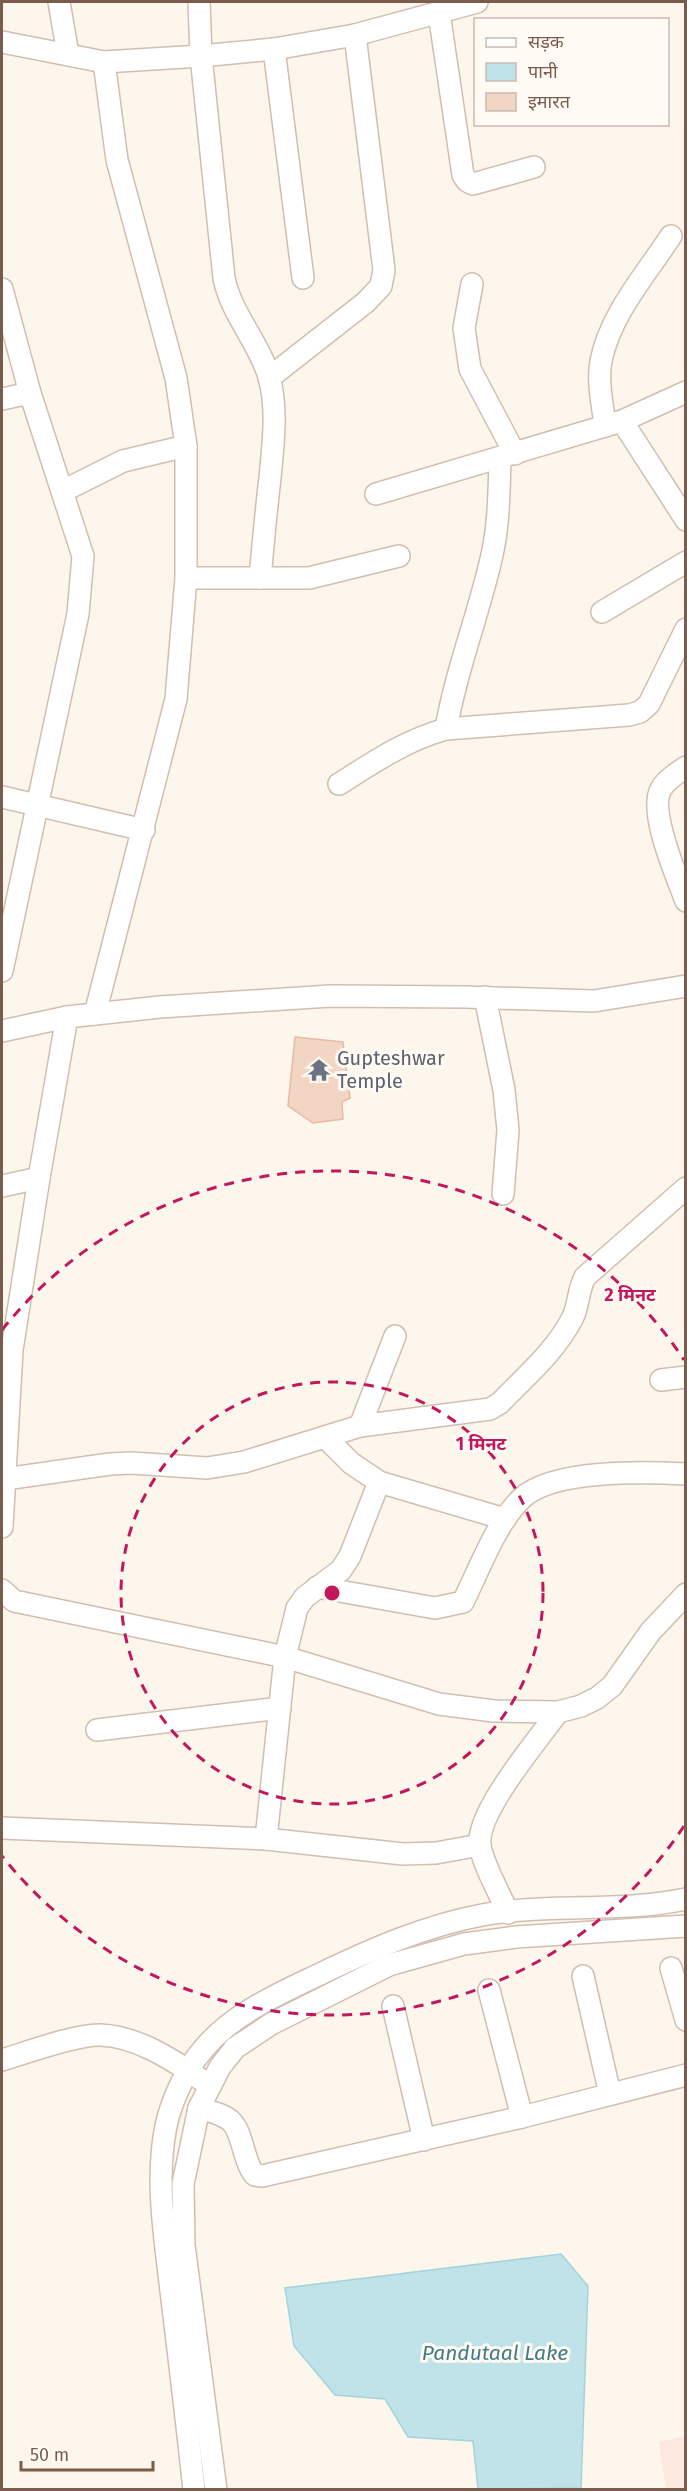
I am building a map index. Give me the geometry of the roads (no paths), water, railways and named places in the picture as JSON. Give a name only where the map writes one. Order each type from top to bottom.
[{"type":"street","points":[[59,2],[68,54]]},
{"type":"street","points":[[199,2],[201,56],[227,295],[254,340],[269,378],[274,431],[260,578]]},
{"type":"street","points":[[2,42],[104,62],[201,56],[274,49],[355,35],[477,2]]},
{"type":"street","points":[[439,12],[463,175],[467,182],[473,184],[534,167]]},
{"type":"street","points":[[269,378],[366,302],[381,286],[384,270],[355,35]]},
{"type":"street","points":[[274,49],[303,278]]},
{"type":"street","points":[[95,1014],[176,699],[186,578],[186,446],[176,378],[117,160],[104,62]]},
{"type":"street","points":[[671,236],[618,318],[601,361],[600,380],[614,424],[686,520]]},
{"type":"street","points":[[446,729],[453,687],[492,555],[507,456],[470,369],[464,328],[472,284]]},
{"type":"street","points":[[2,289],[30,393],[83,556],[78,614],[2,971]]},
{"type":"street","points":[[375,494],[614,424],[686,392]]},
{"type":"street","points":[[2,399],[30,393]]},
{"type":"street","points":[[63,491],[123,461],[186,446]]},
{"type":"street","points":[[186,578],[320,576],[399,556]]},
{"type":"street","points":[[602,612],[686,562]]},
{"type":"street","points":[[339,784],[401,745],[446,729],[629,715],[640,712],[649,704],[681,650],[686,629]]},
{"type":"street","points":[[686,767],[661,788],[657,800],[658,814],[686,901]]},
{"type":"street","points":[[2,797],[144,830]]},
{"type":"street","points":[[2,1031],[67,1017],[160,1007],[330,996],[485,997],[594,1001],[686,986]]},
{"type":"street","points":[[485,997],[504,1090],[508,1130],[503,1194]]},
{"type":"street","points":[[2,1527],[12,1350],[67,1017]]},
{"type":"street","points":[[2,1186],[39,1178]]},
{"type":"street","points":[[5,1479],[132,1462],[207,1467],[244,1462],[360,1426],[478,1412],[500,1403],[563,1335],[574,1314],[579,1287],[585,1277],[686,1188]]},
{"type":"street","points":[[360,1426],[395,1336]]},
{"type":"street","points":[[661,1380],[686,1377]]},
{"type":"street","points":[[326,1437],[351,1463],[380,1482],[505,1519]]},
{"type":"street","points":[[317,1587],[435,1608],[463,1602],[505,1519],[522,1498],[534,1490],[580,1477],[657,1473],[686,1474]]},
{"type":"street","points":[[266,1839],[285,1657],[297,1608],[304,1597],[341,1570],[350,1556],[380,1482]]},
{"type":"street","points":[[2,1590],[14,1600],[285,1657],[439,1704],[494,1711],[558,1712],[581,1706],[597,1698],[612,1686],[651,1632],[686,1594]]},
{"type":"street","points":[[97,1730],[280,1708]]},
{"type":"street","points":[[508,1913],[480,1845],[484,1821],[496,1797],[558,1712]]},
{"type":"street","points":[[2,1828],[266,1839],[403,1854],[436,1853],[480,1845]]},
{"type":"street","points":[[216,2490],[199,2442],[162,2161],[166,2125],[188,2071],[201,2052],[241,2015],[298,1984],[372,1950],[445,1924],[484,1915],[631,1906],[686,1899]]},
{"type":"street","points":[[175,2246],[183,2184],[199,2108],[220,2067],[235,2048],[271,2024],[389,1965],[464,1944],[516,1937],[686,1926]]},
{"type":"street","points":[[670,1968],[686,2020]]},
{"type":"street","points":[[583,1976],[610,2094]]},
{"type":"street","points":[[489,1990],[522,2117]]},
{"type":"street","points":[[393,2006],[424,2139]]},
{"type":"street","points":[[2,2060],[99,2035],[124,2039],[152,2050],[210,2087]]},
{"type":"street","points":[[199,2108],[224,2115],[237,2125],[250,2169],[255,2175],[262,2176],[522,2117],[686,2075]]},
{"type":"street","points":[[194,2490],[199,2442]]},
{"type":"water","name":"Pandutaal Lake","points":[[561,2254],[588,2286],[581,2488],[478,2489],[473,2441],[408,2437],[385,2399],[335,2395],[294,2346],[285,2288]]},
{"type":"place","name":"Gupteshwar Temple","points":[[319,1070]]}]
